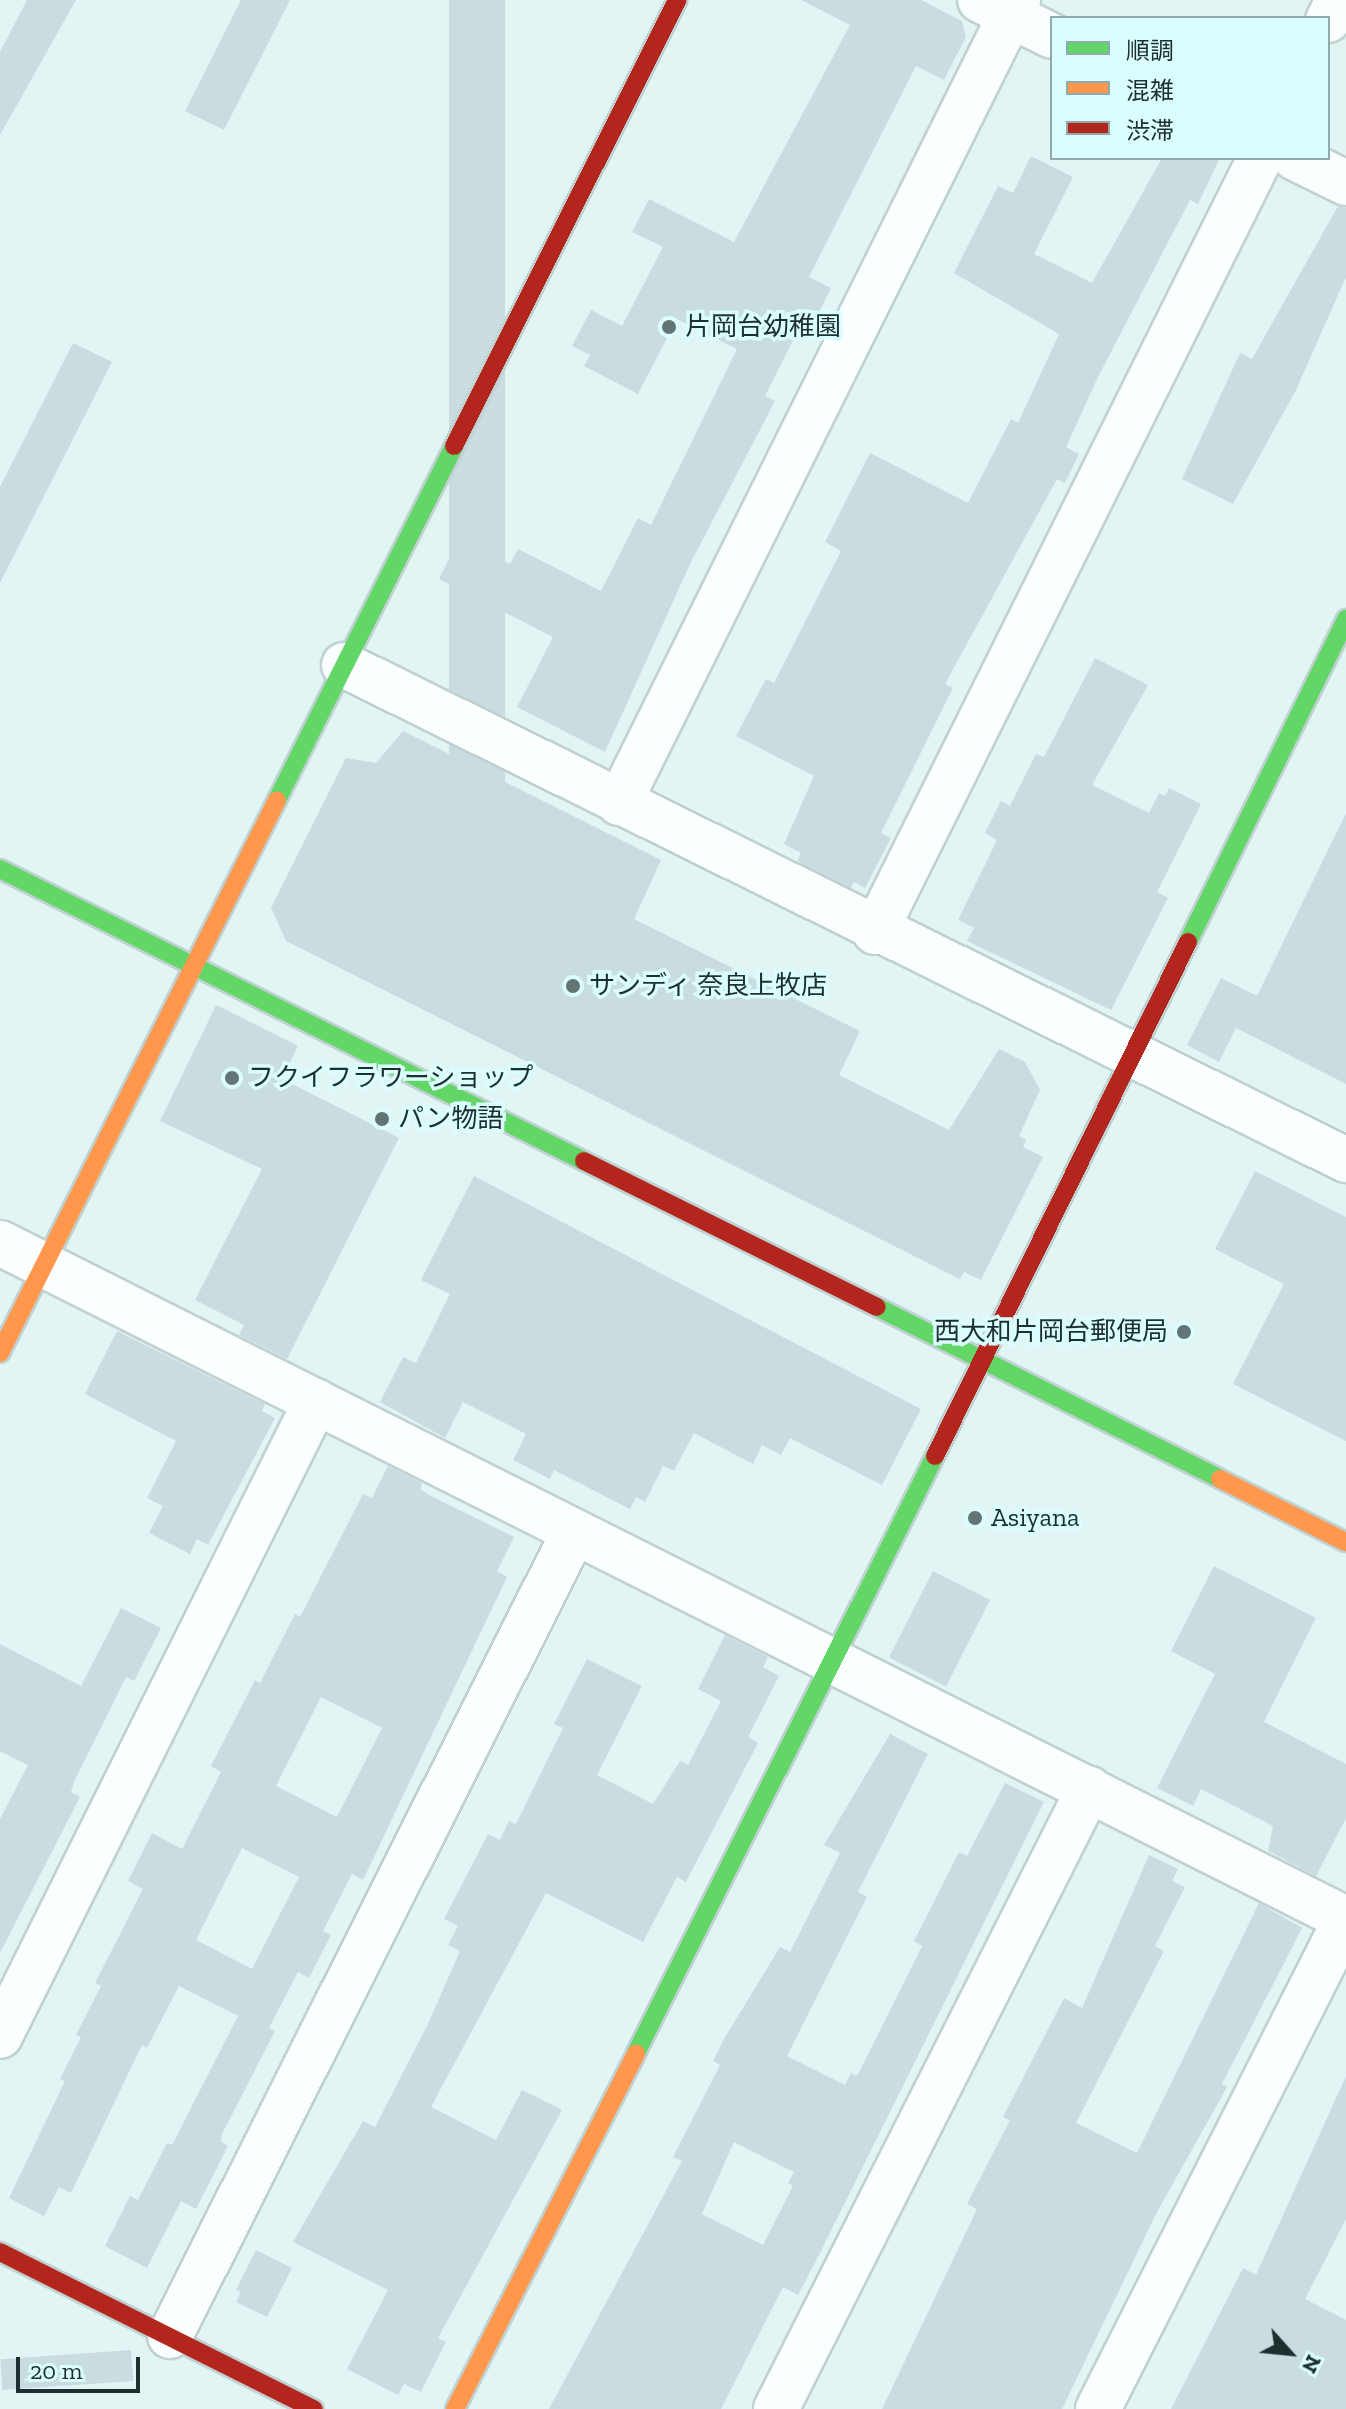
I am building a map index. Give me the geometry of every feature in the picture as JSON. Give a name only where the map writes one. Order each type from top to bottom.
[{"type":"street","points":[[0,1353],[677,0]]},
{"type":"street","points":[[619,803],[1003,5],[1050,35]]},
{"type":"street","points":[[875,932],[1259,160]]},
{"type":"street","points":[[1299,160],[1346,183]]},
{"type":"street","points":[[455,2409],[834,1662],[1128,1055],[1346,619]]},
{"type":"street","points":[[344,665],[875,932],[1346,1160]]},
{"type":"street","points":[[0,869],[1346,1542]]},
{"type":"street","points":[[0,1243],[1346,1919],[1098,2409]]},
{"type":"street","points":[[0,2036],[316,1401]]},
{"type":"street","points":[[170,2336],[574,1532]]},
{"type":"street","points":[[776,2409],[1089,1789]]},
{"type":"street","points":[[0,2252],[314,2409]]},
{"type":"building","points":[[27,0],[76,0],[0,135],[0,52]]},
{"type":"building","points":[[241,0],[290,0],[224,130],[185,111]]},
{"type":"building","points":[[449,0],[505,0],[505,817],[449,817]]},
{"type":"building","points":[[801,0],[921,0],[962,21],[966,37],[944,80],[916,66],[809,277],[831,288],[813,324],[804,319],[765,396],[775,401],[690,564],[605,752],[517,707],[553,637],[439,579],[459,538],[510,564],[518,549],[601,591],[638,518],[651,525],[737,349],[677,319],[638,394],[584,366],[590,355],[572,346],[591,310],[622,326],[663,247],[632,232],[649,199],[734,242],[850,25]]},
{"type":"building","points":[[1031,156],[1073,177],[1034,254],[1092,283],[1161,160],[1219,160],[1198,204],[1190,200],[1097,379],[1066,447],[1079,454],[1065,483],[1057,479],[945,684],[953,688],[881,833],[891,838],[865,888],[854,882],[851,888],[797,861],[801,853],[784,844],[814,776],[736,736],[766,679],[774,683],[841,551],[825,542],[870,453],[968,503],[1011,419],[1018,423],[1059,334],[954,273],[998,186],[1013,193]]},
{"type":"building","points":[[1338,206],[1346,208],[1346,277],[1296,390],[1233,504],[1182,479],[1240,353],[1252,359]]},
{"type":"building","points":[[73,343],[112,362],[0,583],[0,487]]},
{"type":"building","points":[[1095,658],[1148,685],[1092,785],[1149,813],[1159,793],[1165,796],[1169,788],[1201,804],[1157,892],[1168,898],[1111,1010],[967,941],[974,928],[958,920],[997,840],[985,833],[1001,801],[1010,806],[1036,754],[1044,757]]},
{"type":"building","name":"サンディ 奈良上牧店","points":[[403,731],[661,860],[634,919],[860,1031],[839,1075],[949,1130],[999,1049],[1025,1062],[1040,1090],[1019,1136],[1026,1140],[1023,1147],[1043,1157],[981,1280],[964,1272],[960,1279],[286,941],[271,908],[346,758],[376,763]]},
{"type":"building","points":[[1346,813],[1346,1084],[1236,1028],[1219,1062],[1187,1045],[1221,978],[1257,996]]},
{"type":"building","points":[[216,1005],[298,1046],[282,1079],[399,1138],[287,1359],[239,1335],[244,1325],[195,1300],[262,1169],[160,1121]]},
{"type":"building","points":[[1255,1171],[1346,1217],[1346,1441],[1233,1384],[1284,1284],[1215,1249]]},
{"type":"building","points":[[474,1176],[921,1409],[882,1485],[790,1438],[781,1455],[762,1445],[753,1464],[694,1433],[674,1471],[663,1466],[645,1502],[636,1497],[630,1509],[554,1470],[550,1479],[513,1460],[526,1434],[463,1402],[445,1438],[380,1402],[403,1357],[416,1363],[450,1294],[421,1280]]},
{"type":"building","points":[[117,1331],[265,1404],[262,1411],[275,1418],[208,1545],[197,1539],[190,1554],[149,1533],[163,1506],[147,1498],[176,1441],[85,1394]]},
{"type":"building","points":[[388,1466],[422,1483],[420,1489],[429,1495],[514,1537],[497,1571],[507,1577],[363,1880],[352,1874],[323,1931],[331,1935],[309,1978],[298,1972],[269,2028],[275,2031],[222,2134],[221,2142],[228,2146],[196,2209],[181,2201],[147,2268],[105,2246],[130,2196],[138,2200],[167,2143],[172,2145],[238,2016],[179,1986],[147,2048],[142,2045],[71,2193],[59,2187],[44,2216],[9,2198],[65,2081],[60,2079],[81,2037],[76,2035],[101,1986],[95,1983],[143,1889],[128,1881],[152,1833],[182,1849],[221,1772],[211,1766],[255,1680],[260,1683],[295,1614],[300,1617],[363,1494],[372,1498]],"holes":[[[321,1697],[382,1728],[337,1817],[276,1786]],[[242,1848],[299,1877],[252,1969],[196,1940]]]},
{"type":"building","points":[[1214,1566],[1316,1618],[1264,1722],[1346,1764],[1346,1818],[1316,1876],[1268,1851],[1273,1826],[1201,1789],[1193,1806],[1157,1788],[1215,1674],[1171,1651]]},
{"type":"building","points":[[933,1571],[990,1600],[946,1686],[889,1657]]},
{"type":"building","points":[[121,1608],[161,1628],[134,1681],[126,1677],[75,1780],[71,1792],[80,1797],[0,1953],[0,1819],[28,1765],[0,1751],[0,1644],[81,1686]]},
{"type":"building","points":[[725,1635],[768,1657],[763,1667],[779,1676],[748,1737],[758,1743],[686,1882],[677,1877],[643,1942],[546,1893],[431,2107],[496,2140],[522,2090],[562,2110],[438,2338],[446,2342],[421,2392],[404,2384],[398,2395],[347,2369],[388,2290],[293,2242],[363,2121],[375,2127],[427,2026],[460,1951],[448,1945],[458,1926],[444,1919],[488,1834],[500,1840],[509,1821],[516,1824],[563,1728],[554,1724],[587,1659],[642,1686],[597,1775],[653,1804],[680,1761],[688,1765],[721,1701],[698,1689]]},
{"type":"building","points":[[890,1734],[928,1754],[858,1892],[867,1897],[787,2056],[845,2085],[851,2073],[857,2076],[922,1946],[914,1941],[959,1852],[967,1856],[1005,1783],[1044,1802],[798,2295],[783,2287],[721,2409],[549,2409],[682,2161],[673,2157],[720,2065],[713,2061],[724,2039],[780,1947],[790,1952],[840,1853],[824,1845]],"holes":[[[734,2142],[794,2172],[788,2183],[793,2186],[763,2245],[702,2214]]]},
{"type":"building","points":[[1149,1855],[1178,1869],[1172,1881],[1185,1887],[1155,1946],[1164,1951],[1076,2123],[1137,2153],[1259,1903],[1302,1928],[1222,2084],[1227,2087],[1156,2214],[1062,2409],[882,2409],[977,2209],[967,2204],[1010,2120],[1003,2117],[1064,1998],[1082,2008]]},
{"type":"building","points":[[1346,2076],[1346,2219],[1305,2299],[1346,2320],[1346,2409],[1171,2409],[1243,2268],[1256,2275]]},
{"type":"building","points":[[256,2250],[292,2268],[267,2317],[236,2302],[241,2292],[236,2290]]},
{"type":"building","points":[[131,2350],[133,2381],[2,2390],[0,2359]]},
{"type":"traffic: fast","points":[[277,800],[454,446]]},
{"type":"traffic: fast","points":[[1188,942],[1346,619]]},
{"type":"traffic: fast","points":[[0,869],[584,1161]]},
{"type":"traffic: fast","points":[[877,1307],[1220,1479]]},
{"type":"traffic: fast","points":[[636,2053],[935,1456]]},
{"type":"traffic: slow","points":[[0,1353],[277,800]]},
{"type":"traffic: slow","points":[[1220,1479],[1346,1542]]},
{"type":"traffic: slow","points":[[455,2409],[636,2053]]},
{"type":"traffic: jam","points":[[454,446],[677,0]]},
{"type":"traffic: jam","points":[[935,1456],[1188,942]]},
{"type":"traffic: jam","points":[[584,1161],[877,1307]]},
{"type":"traffic: jam","points":[[0,2252],[314,2409]]},
{"type":"place","name":"片岡台幼稚園","points":[[669,327]]},
{"type":"place","name":"サンディ 奈良上牧店","points":[[573,986]]},
{"type":"place","name":"フクイフラワーショップ","points":[[232,1078]]},
{"type":"place","name":"パン物語","points":[[382,1119]]},
{"type":"place","name":"西大和片岡台郵便局","points":[[1184,1332]]},
{"type":"place","name":"Asiyana","points":[[975,1518]]}]
